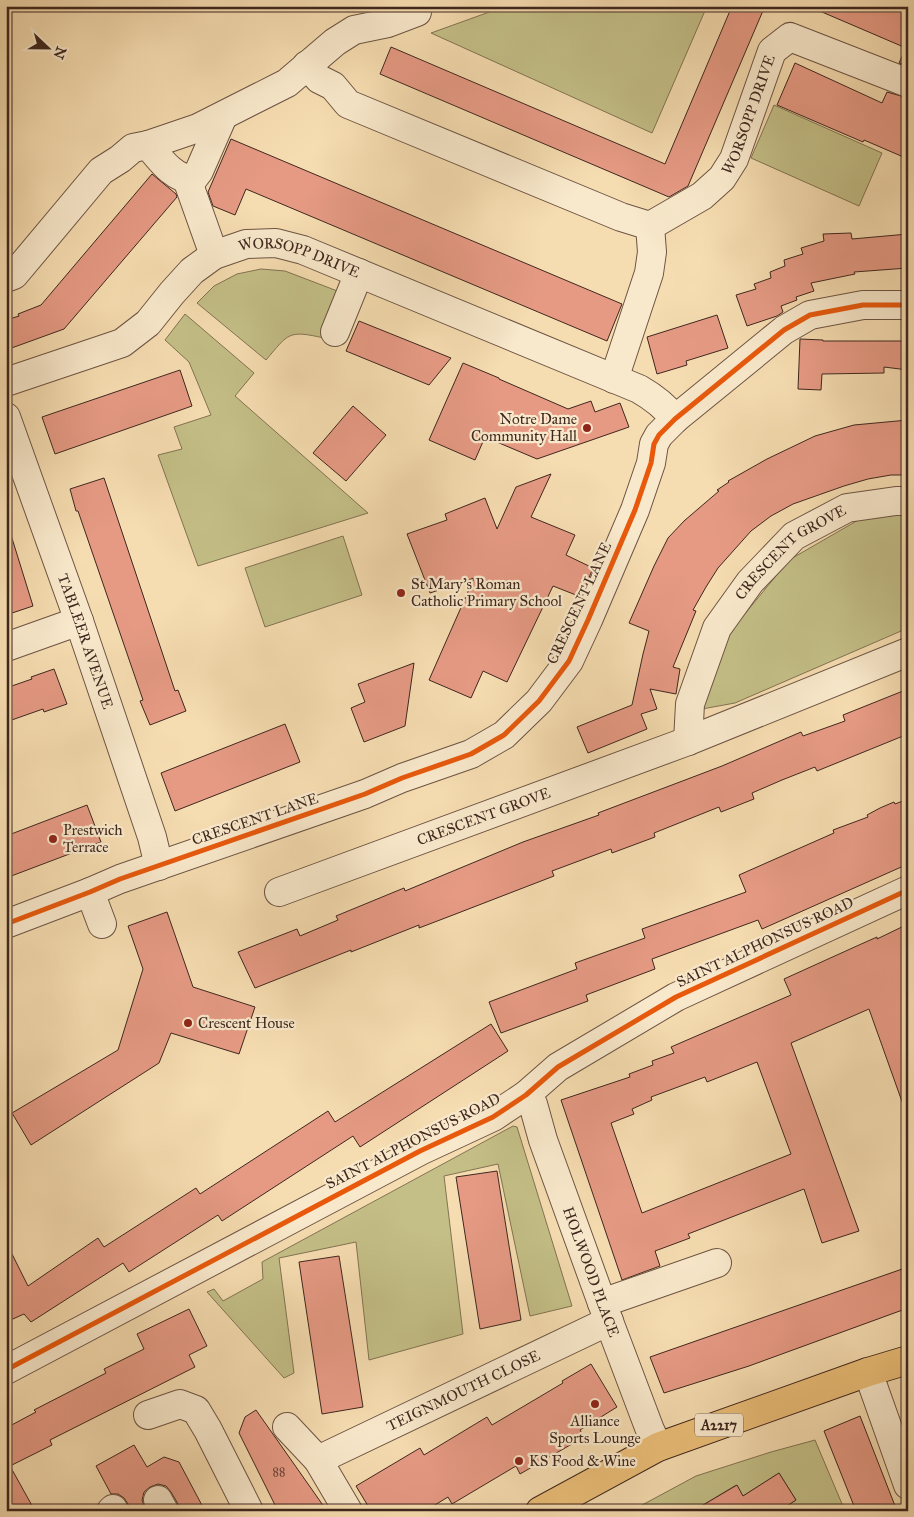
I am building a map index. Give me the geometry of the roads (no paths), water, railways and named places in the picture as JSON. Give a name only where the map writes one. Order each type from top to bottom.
[{"type":"main road","name":"A2217","points":[[540,1511],[658,1447],[868,1372],[908,1360]]},
{"type":"street","points":[[6,278],[14,275],[101,171],[133,148],[148,145],[198,128],[287,83],[335,42],[354,30],[388,23],[417,12]]},
{"type":"street","name":"WORSOPP DRIVE","points":[[650,226],[702,196],[722,178],[734,159],[772,51],[790,37],[908,83]]},
{"type":"street","points":[[307,65],[319,79],[333,86],[348,104],[621,217],[650,226],[652,252],[649,273],[614,379]]},
{"type":"street","points":[[148,145],[161,161],[178,175],[187,179],[193,179],[199,171],[223,116]]},
{"type":"street","points":[[187,179],[214,255]]},
{"type":"street","name":"WORSOPP DRIVE","points":[[6,382],[122,343],[148,323],[192,271],[214,255],[246,244],[276,243],[303,250],[639,389],[654,398],[675,419]]},
{"type":"street","points":[[336,332],[359,273]]},
{"type":"street","name":"CRESCENT LANE","points":[[6,924],[120,879],[365,794],[402,778],[471,754],[504,736],[539,701],[569,661],[635,510],[651,463],[654,444],[675,419],[784,330],[810,315],[862,305],[908,305]]},
{"type":"street","name":"TABLEER AVENUE","points":[[6,417],[79,621],[152,837],[159,866]]},
{"type":"street","name":"CRESCENT GROVE","points":[[688,741],[690,704],[717,628],[750,582],[794,536],[847,508],[908,501]]},
{"type":"street","points":[[6,647],[79,621]]},
{"type":"street","name":"CRESCENT GROVE","points":[[279,892],[688,741],[908,652]]},
{"type":"street","name":"SAINT ALPHONSUS ROAD","points":[[9,1361],[411,1156],[493,1117],[526,1095],[558,1067],[676,997],[908,890]]},
{"type":"street","points":[[90,892],[102,924]]},
{"type":"street","name":"HOLWOOD PLACE","points":[[526,1095],[533,1104],[543,1140],[650,1430],[658,1447]]},
{"type":"street","name":"TEIGNMOUTH CLOSE","points":[[318,1460],[606,1312],[717,1264]]},
{"type":"street","points":[[868,1372],[908,1485]]},
{"type":"street","points":[[148,1415],[180,1404],[196,1410],[249,1511]]},
{"type":"street","points":[[287,1426],[318,1460],[348,1511]]},
{"type":"place","name":"Notre Dame Community Hall","points":[[587,428]]},
{"type":"place","name":"St Mary's Roman Catholic Primary School","points":[[401,593]]},
{"type":"place","name":"Prestwich Terrace","points":[[53,839]]},
{"type":"place","name":"Crescent House","points":[[188,1023]]},
{"type":"place","name":"Alliance Sports Lounge","points":[[595,1404]]},
{"type":"place","name":"KS Food & Wine","points":[[519,1461]]}]
